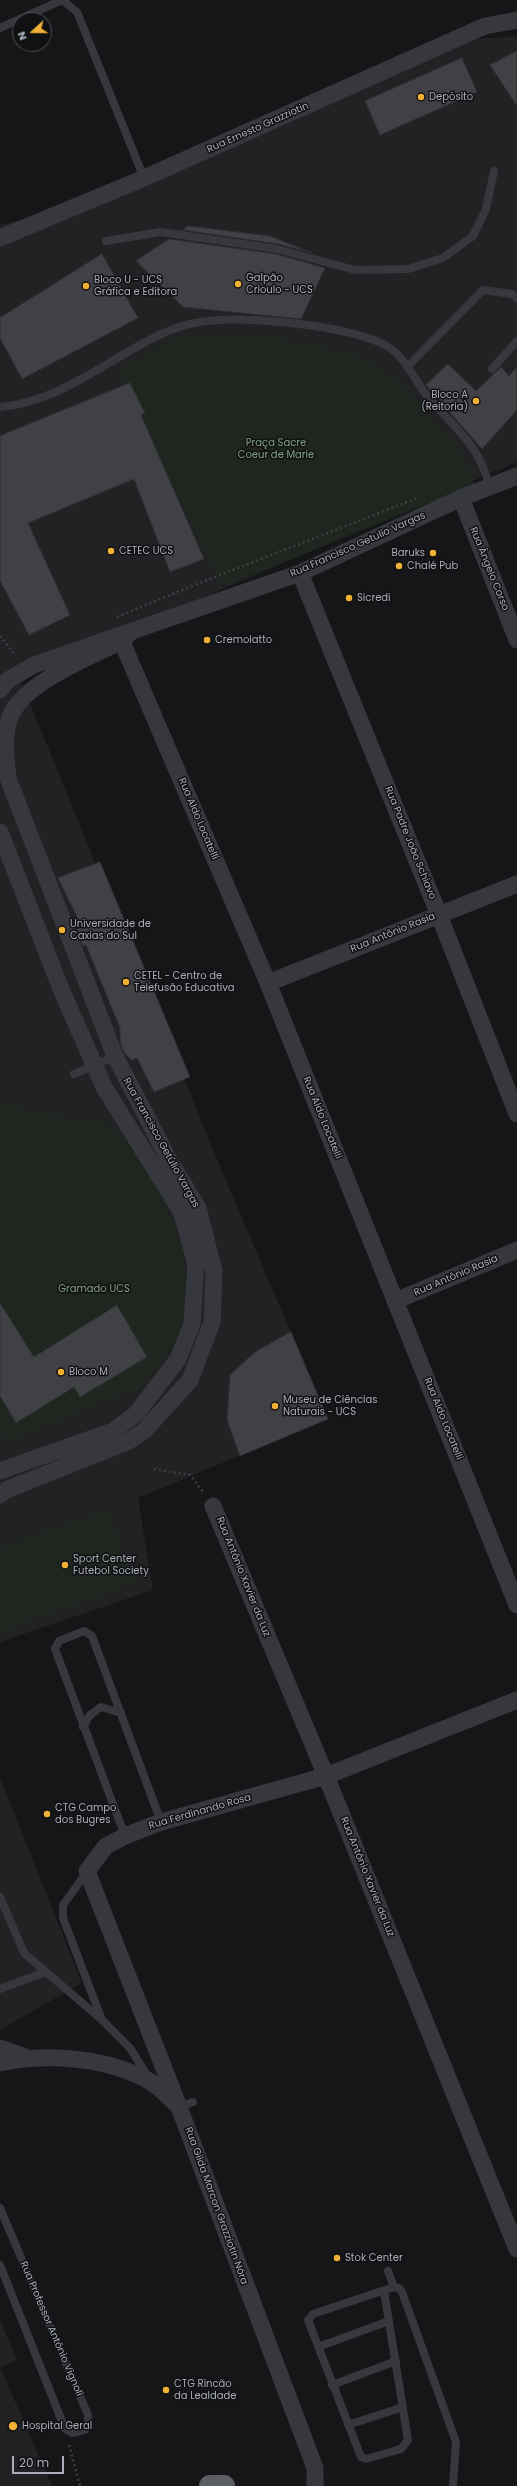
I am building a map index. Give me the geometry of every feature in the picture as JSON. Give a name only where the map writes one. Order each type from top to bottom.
[{"type":"highway","points":[[210,2486],[224,2486]]},
{"type":"street","name":"Rua Ernesto Grazziotin","points":[[0,238],[144,178],[485,26],[517,20]]},
{"type":"street","name":"Rua Francisco Getulio Vargas","points":[[0,690],[8,680],[34,665],[124,636],[300,573],[461,498],[517,476]]},
{"type":"street","name":"Rua Ângelo Corso","points":[[461,498],[517,640]]},
{"type":"street","name":"Rua Padre João Schiavo","points":[[300,573],[439,915],[517,1114]]},
{"type":"street","name":"Rua Francisco Getulio Vargas","points":[[9,720],[19,702],[49,678],[124,636]]},
{"type":"street","name":"Rua Aldo Locatelli","points":[[124,636],[268,983],[517,1604]]},
{"type":"street","name":"Rua Francisco Getúlio Vargas","points":[[0,1495],[6,1490],[129,1441],[144,1431],[190,1380],[212,1322],[214,1271],[198,1208],[157,1138],[115,1056],[8,778],[5,753],[9,720]]},
{"type":"street","name":"Rua Francisco Getúlio Vargas","points":[[0,832],[61,989],[113,1103],[182,1213],[196,1265],[192,1324],[178,1359],[136,1414],[113,1431],[0,1471]]},
{"type":"street","name":"Rua Antônio Rasia","points":[[268,983],[517,884]]},
{"type":"street","name":"Rua Antônio Rasia","points":[[395,1301],[517,1250]]},
{"type":"street","name":"Rua Antônio Xavier da Luz","points":[[213,1506],[326,1776],[517,2249]]},
{"type":"street","name":"Rua Ferdinando Rosa","points":[[87,1870],[106,1846],[125,1836],[161,1822],[326,1776],[517,1700]]},
{"type":"street","points":[[87,1870],[186,2104]]},
{"type":"street","points":[[0,2048],[27,2058]]},
{"type":"street","name":"Rua Gilda Marcon Grazziotin Nóra","points":[[0,2063],[27,2058],[43,2057],[109,2065],[151,2082],[186,2104],[314,2468],[315,2486]]},
{"type":"lane","points":[[0,28],[62,0],[77,12],[144,178]]},
{"type":"lane","points":[[106,241],[161,232],[277,249],[355,270],[408,269],[443,258],[473,236],[486,209],[494,171]]},
{"type":"lane","points":[[407,367],[483,290],[512,294],[517,299]]},
{"type":"lane","points":[[0,407],[16,406],[54,393],[166,332],[195,322],[214,320],[277,322],[333,330],[379,341],[394,350],[424,392],[475,452],[490,486]]},
{"type":"lane","points":[[492,368],[517,341]]},
{"type":"lane","points":[[74,1074],[96,1066],[115,1056]]},
{"type":"lane","points":[[125,1836],[83,1727],[56,1650],[59,1641],[84,1631],[92,1636],[161,1822]]},
{"type":"lane","points":[[83,1727],[90,1715],[101,1707],[121,1713]]},
{"type":"lane","points":[[87,1870],[63,1905],[64,1918],[102,2020]]},
{"type":"lane","points":[[0,1897],[24,1953],[102,2020],[130,2048],[151,2082]]},
{"type":"lane","points":[[0,1989],[45,1972]]},
{"type":"lane","name":"Rua Professor Antônio Vignoli","points":[[0,2208],[88,2415],[88,2424],[85,2430],[72,2433],[65,2429]]},
{"type":"lane","points":[[0,2264],[65,2429]]},
{"type":"lane","points":[[388,2271],[394,2288]]},
{"type":"lane","points":[[384,2291],[408,2440],[400,2449],[366,2459],[361,2457],[308,2320],[309,2316],[384,2291],[399,2288],[404,2296],[454,2434],[457,2449],[453,2486]]},
{"type":"lane","points":[[318,2348],[389,2321]]},
{"type":"lane","points":[[332,2385],[396,2361]]},
{"type":"lane","points":[[348,2425],[403,2407]]},
{"type":"path","points":[[113,618],[216,575],[246,566],[419,497]]},
{"type":"path","points":[[0,636],[17,658],[12,661]]},
{"type":"path","points":[[154,1469],[190,1475],[213,1506]]},
{"type":"path","points":[[65,2429],[80,2486]]},
{"type":"shaded area","name":"Universidade de Caxias do Sul","points":[[517,36],[517,462],[19,677],[227,1183],[328,1419],[138,1498],[153,1590],[0,1642],[0,225],[85,204],[478,39]]},
{"type":"shaded area","points":[[0,1777],[82,1983],[0,2030]]},
{"type":"shaded area","points":[[0,2320],[17,2360],[0,2367]]},
{"type":"shaded area","name":"Hospital Geral","points":[[0,2367],[52,2486],[0,2486]]},
{"type":"green space","name":"Praça Sacre Coeur de Marie","points":[[182,334],[264,335],[356,354],[403,384],[462,452],[474,485],[222,587],[118,369]]},
{"type":"green space","name":"Gramado UCS","points":[[0,1102],[71,1119],[100,1118],[127,1140],[165,1200],[183,1251],[188,1296],[180,1330],[164,1360],[137,1391],[107,1400],[7,1443],[0,1431]]},
{"type":"green space","name":"Sport Center Futebol Society","points":[[108,1508],[136,1583],[0,1632],[0,1548]]},
{"type":"building","points":[[517,51],[517,106],[490,65]]},
{"type":"building","name":"Depósito","points":[[462,58],[477,92],[380,135],[365,101]]},
{"type":"building","points":[[188,226],[270,236],[312,253],[278,244],[183,230]]},
{"type":"building","name":"Galpão Crioulo - UCS","points":[[169,239],[276,254],[325,268],[301,319],[183,307],[136,261]]},
{"type":"building","name":"Bloco U - UCS Gráfica e Editora","points":[[102,254],[138,318],[22,379],[0,338],[0,318]]},
{"type":"building","name":"Bloco A (Reitoria)","points":[[448,364],[476,391],[501,367],[509,376],[517,367],[517,410],[482,449],[426,385]]},
{"type":"building","points":[[130,383],[145,413],[141,415],[204,559],[170,572],[134,479],[28,523],[70,615],[29,635],[0,581],[0,436]]},
{"type":"building","name":"CETEL - Centro de Telefusão Educativa","points":[[100,862],[190,1077],[154,1092],[137,1058],[131,1060],[124,1052],[120,1041],[120,1028],[86,945],[83,946],[77,929],[82,927],[58,878]]},
{"type":"building","name":"Bloco M","points":[[0,1303],[34,1357],[117,1305],[147,1357],[80,1397],[74,1387],[16,1423],[0,1396]]},
{"type":"building","name":"Museu de Ciências Naturais - UCS","points":[[291,1332],[328,1419],[240,1456],[227,1420],[230,1375],[255,1352]]},
{"type":"place","name":"Depósito","points":[[421,97]]},
{"type":"place","name":"Galpão Crioulo - UCS","points":[[238,284]]},
{"type":"place","name":"Bloco U - UCS Gráfica e Editora","points":[[86,286]]},
{"type":"place","name":"Bloco A (Reitoria)","points":[[476,401]]},
{"type":"place","name":"CETEC UCS","points":[[111,551]]},
{"type":"place","name":"Baruks","points":[[433,553]]},
{"type":"place","name":"Chalé Pub","points":[[399,566]]},
{"type":"place","name":"Sicredi","points":[[349,598]]},
{"type":"place","name":"Cremolatto","points":[[207,640]]},
{"type":"place","name":"Universidade de Caxias do Sul","points":[[62,930]]},
{"type":"place","name":"CETEL - Centro de Telefusão Educativa","points":[[126,982]]},
{"type":"place","name":"Bloco M","points":[[61,1372]]},
{"type":"place","name":"Museu de Ciências Naturais - UCS","points":[[275,1406]]},
{"type":"place","name":"Sport Center Futebol Society","points":[[65,1565]]},
{"type":"place","name":"CTG Campo dos Bugres","points":[[47,1814]]},
{"type":"place","name":"Stok Center","points":[[337,2258]]},
{"type":"place","name":"CTG Rincão da Lealdade","points":[[166,2390]]},
{"type":"place","name":"Hospital Geral","points":[[13,2426]]}]
